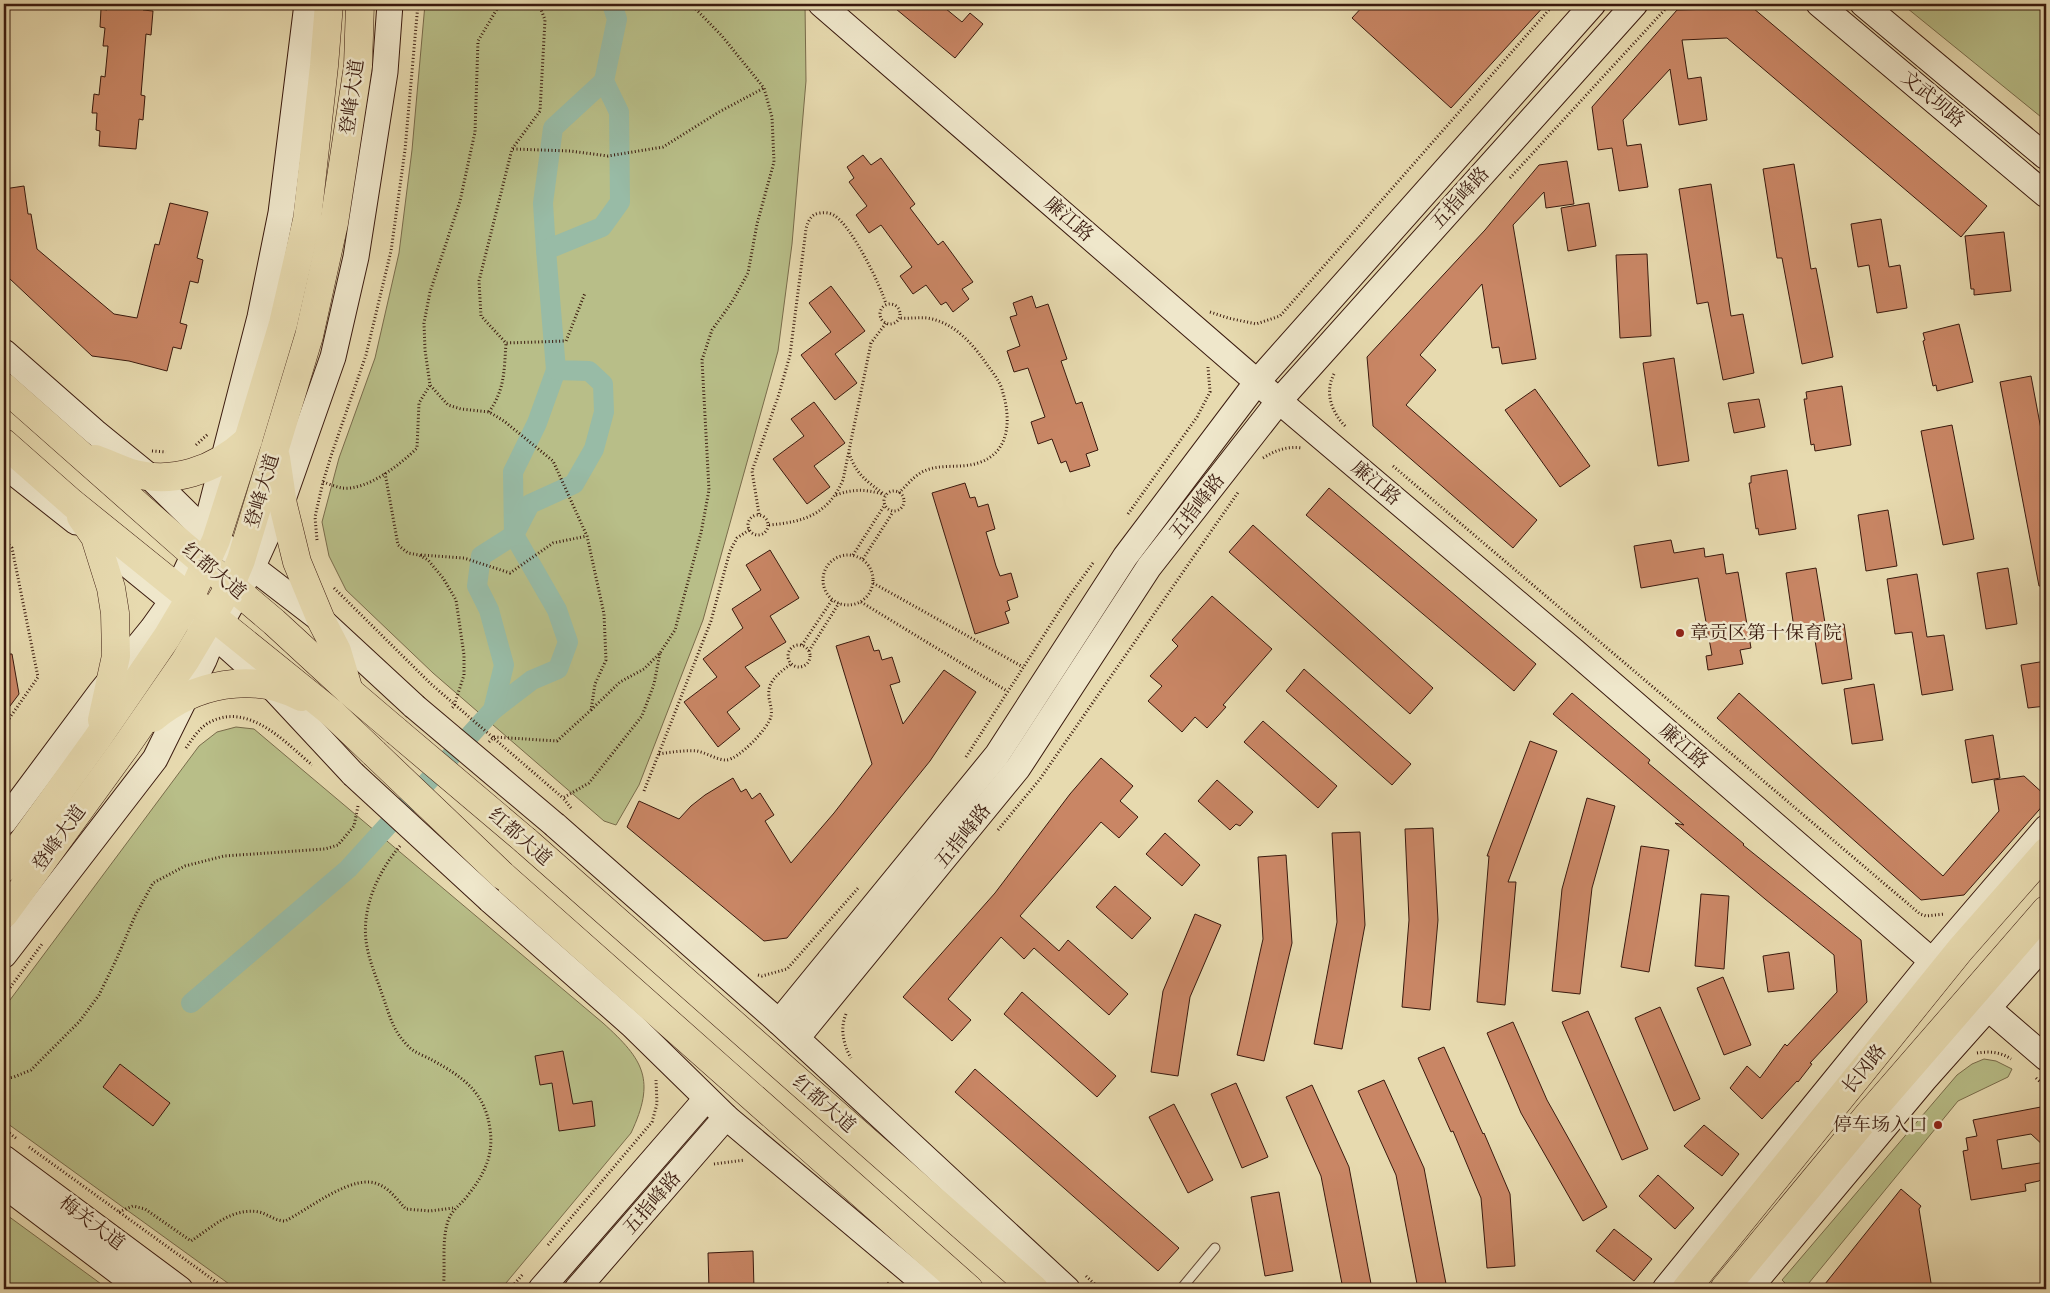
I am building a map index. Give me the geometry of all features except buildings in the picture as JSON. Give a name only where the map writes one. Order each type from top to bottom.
[{"type":"main road","name":"登峰大道","points":[[4,868],[97,739],[167,637],[181,599],[205,547],[248,440],[283,324],[307,220],[329,4]]},
{"type":"main road","name":"登峰大道","points":[[4,914],[185,661],[213,625],[241,576],[309,336],[334,223],[358,66],[360,4]]},
{"type":"main road","name":"红都大道","points":[[4,387],[76,451],[241,576],[349,692],[526,841],[1034,1289]]},
{"type":"main road","points":[[76,451],[128,472],[150,463],[180,476],[197,472],[224,460],[248,440]]},
{"type":"main road","name":"红都大道","points":[[4,443],[181,599],[332,713],[502,875],[969,1289]]},
{"type":"main road","points":[[276,447],[282,502],[297,562],[321,620],[338,651],[349,692]]},
{"type":"main road","points":[[72,503],[95,537],[111,588],[115,613],[116,649],[112,678],[97,739]]},
{"type":"main road","points":[[126,746],[164,709],[186,696],[210,687],[227,684],[270,685],[332,713]]},
{"type":"main road","name":"长冈路","points":[[1686,1289],[1960,950],[2046,852]]},
{"type":"main road","name":"长冈路","points":[[1724,1289],[1869,1114],[2046,910]]},
{"type":"main road","points":[[1838,1101],[1871,1036]]},
{"type":"main road","points":[[1869,1114],[1924,1080]]},
{"type":"street","points":[[205,547],[224,460],[260,317],[281,213],[307,4]]},
{"type":"street","points":[[390,4],[385,72],[356,257],[333,357],[282,502],[241,576],[321,620],[414,706],[564,819],[779,1022],[1076,1283]]},
{"type":"street","name":"廉江路","points":[[821,4],[1279,401],[1574,651],[1932,961]]},
{"type":"street","name":"五指峰路","points":[[779,1022],[997,754],[1125,557],[1257,382],[1593,4]]},
{"type":"street","name":"五指峰路","points":[[797,1038],[1018,768],[1149,567],[1279,401],[1635,4]]},
{"type":"street","name":"文武坝路","points":[[1819,4],[2046,195]]},
{"type":"street","name":"文武坝路","points":[[1863,4],[2046,156]]},
{"type":"street","points":[[4,352],[95,432],[150,463],[205,547]]},
{"type":"street","points":[[4,464],[95,537],[181,599],[152,629],[112,678],[4,822]]},
{"type":"street","points":[[213,625],[353,774],[490,900],[632,1025],[726,1117],[931,1289]]},
{"type":"street","points":[[4,955],[155,759],[204,660],[213,625]]},
{"type":"street","points":[[1665,1289],[1932,961],[2046,828]]},
{"type":"street","points":[[1749,1289],[1924,1080],[2046,943]]},
{"type":"street","points":[[1989,1009],[2042,1069]]},
{"type":"street","points":[[541,1289],[706,1099]]},
{"type":"street","name":"五指峰路","points":[[577,1289],[726,1117]]},
{"type":"street","name":"梅关大道","points":[[11,1149],[180,1289]]},
{"type":"street","name":"梅关大道","points":[[4,1185],[141,1289]]},
{"type":"lane","points":[[1181,1289],[1215,1248]]},
{"type":"path","points":[[317,541],[315,517],[323,482],[330,456],[366,355],[391,251],[405,150],[418,4]]},
{"type":"path","points":[[385,473],[398,545],[408,553],[464,558],[510,573],[553,544],[588,536],[553,461],[504,421],[489,412],[461,409],[448,405],[430,385],[425,350],[424,323],[430,292],[460,201],[475,132],[478,41],[500,4]]},
{"type":"path","points":[[489,412],[498,400],[503,384],[506,344],[480,316],[479,280],[512,149],[540,111],[545,20],[539,4]]},
{"type":"path","points":[[591,710],[620,682],[644,669],[660,653],[675,630],[701,533],[709,490],[702,360],[712,330],[732,302],[748,273],[757,224],[774,162],[772,117],[764,88],[722,36],[691,4]]},
{"type":"path","points":[[1209,311],[1228,318],[1256,324],[1280,316],[1554,4]]},
{"type":"path","points":[[1507,182],[1670,4]]},
{"type":"path","points":[[512,149],[570,151],[608,156],[663,148],[719,112],[764,88]]},
{"type":"path","points":[[759,514],[752,471],[779,394],[790,355],[806,229],[809,220],[816,213],[825,212],[835,215],[844,225],[873,271],[886,304]]},
{"type":"path","points":[[506,344],[566,341],[585,293]]},
{"type":"path","points":[[899,493],[922,472],[936,468],[977,464],[992,457],[1001,446],[1008,430],[1007,410],[1003,391],[980,353],[964,336],[944,323],[925,318],[900,318],[891,324],[886,323],[881,319],[881,307],[886,304],[896,304],[899,308],[900,318]]},
{"type":"path","points":[[769,524],[807,518],[825,508],[836,495],[843,480],[871,343],[886,323]]},
{"type":"path","points":[[1124,520],[1197,417],[1210,392],[1207,362]]},
{"type":"path","points":[[1336,370],[1329,389],[1330,401],[1333,410],[1349,430]]},
{"type":"path","points":[[323,482],[343,489],[361,486],[401,464],[417,448],[419,403],[430,385]]},
{"type":"path","points":[[190,447],[196,445],[209,433]]},
{"type":"path","points":[[1258,464],[1263,458],[1274,451],[1286,448],[1301,448],[1308,451]]},
{"type":"path","points":[[849,452],[855,468],[864,479],[885,495]]},
{"type":"path","points":[[150,463],[170,453]]},
{"type":"path","points":[[1391,465],[1920,914],[1926,916],[1949,913]]},
{"type":"path","points":[[994,835],[1040,780],[1241,487]]},
{"type":"path","points":[[836,495],[856,490],[868,490],[885,495],[889,492],[899,493],[903,497],[902,507],[898,511],[893,512],[863,559]]},
{"type":"path","points":[[853,555],[884,506],[885,495]]},
{"type":"path","points":[[884,506],[893,512]]},
{"type":"path","points":[[759,514],[768,519],[769,524],[764,534],[753,534],[749,530],[749,519],[759,514]]},
{"type":"path","points":[[644,791],[711,621],[730,551],[737,538],[749,530]]},
{"type":"path","points":[[4,540],[12,548],[38,677],[4,726]]},
{"type":"path","points":[[419,555],[435,567],[456,600],[464,655],[464,675],[454,706],[447,713]]},
{"type":"path","points":[[853,555],[863,559],[871,570],[873,583],[869,594],[854,605],[839,604],[832,600],[824,587],[824,572],[832,560],[839,556],[853,555]]},
{"type":"path","points":[[962,762],[1007,691],[1096,560]]},
{"type":"path","points":[[332,583],[335,590],[431,684],[563,798],[564,819]]},
{"type":"path","points":[[873,583],[1023,667]]},
{"type":"path","points":[[802,645],[832,600]]},
{"type":"path","points":[[860,602],[1007,691]]},
{"type":"path","points":[[809,651],[802,645],[792,646],[787,655],[791,664],[795,667],[805,665],[810,656],[809,651],[839,604]]},
{"type":"path","points":[[563,798],[589,783],[642,716],[654,684],[660,653]]},
{"type":"path","points":[[658,754],[698,752],[725,761],[735,758],[748,749],[769,722],[771,716],[768,696],[770,685],[778,674],[791,664]]},
{"type":"path","points":[[182,753],[199,730],[210,722],[225,717],[248,718],[270,730],[314,766]]},
{"type":"path","points":[[4,1078],[14,1077],[30,1070],[79,1022],[98,995],[117,958],[135,916],[153,884],[185,866],[224,856],[326,849],[338,846],[354,826],[358,806]]},
{"type":"path","points":[[754,974],[762,976],[787,969],[863,882]]},
{"type":"path","points":[[4,996],[44,941]]},
{"type":"path","points":[[2046,982],[2046,1002]]},
{"type":"path","points":[[848,1008],[843,1020],[844,1044],[853,1061]]},
{"type":"path","points":[[2042,1069],[2046,1087]]},
{"type":"path","points":[[543,1251],[652,1122],[657,1104],[656,1081],[653,1072]]},
{"type":"path","points":[[4,1129],[11,1149]]},
{"type":"path","points":[[27,1146],[226,1289]]},
{"type":"path","points":[[713,1164],[743,1160],[751,1163]]},
{"type":"path","points":[[119,1212],[133,1206],[145,1209],[191,1241],[224,1218],[236,1213],[246,1211],[258,1212],[276,1220],[285,1221],[346,1186],[359,1182],[370,1181],[379,1184],[389,1191],[406,1209],[430,1211],[454,1208]]},
{"type":"path","points":[[510,1289],[530,1266]]},
{"type":"path","points":[[880,1276],[894,1289]]},
{"type":"path","points":[[1076,1283],[1100,1289]]},
{"type":"green space","points":[[425,4],[805,4],[806,81],[792,244],[778,351],[703,620],[639,785],[616,825],[604,821],[433,673],[346,590],[329,556],[322,522],[339,458],[375,358],[399,253],[412,150]]},
{"type":"green space","points":[[1902,4],[2046,4],[2046,121]]},
{"type":"green space","points":[[236,727],[254,729],[603,1023],[628,1048],[642,1072],[644,1085],[643,1099],[639,1115],[631,1133],[501,1289],[236,1289],[4,1121],[4,1008],[199,746],[217,732]]},
{"type":"green space","points":[[1984,1059],[1996,1061],[2012,1069],[2008,1077],[1958,1101],[1804,1289],[1791,1289],[1782,1280],[1957,1075],[1972,1064]]},
{"type":"green space","points":[[4,1213],[108,1289],[4,1289]]},
{"type":"waterway","points":[[191,1003],[348,869],[493,710],[504,665],[489,610],[477,586],[481,556],[514,535],[530,504],[574,484],[594,449],[604,412],[603,384],[589,371],[556,370],[546,250],[602,227],[620,202],[619,112],[604,81],[617,19],[612,4]]},
{"type":"waterway","points":[[546,250],[543,203],[553,128],[604,81]]},
{"type":"waterway","points":[[493,710],[532,680],[558,669],[568,642],[557,610],[514,535],[513,472],[537,423],[556,370]]},
{"type":"place","name":"章贡区第十保育院","points":[[1680,633]]},
{"type":"place","name":"停车场入口","points":[[1938,1125]]}]
